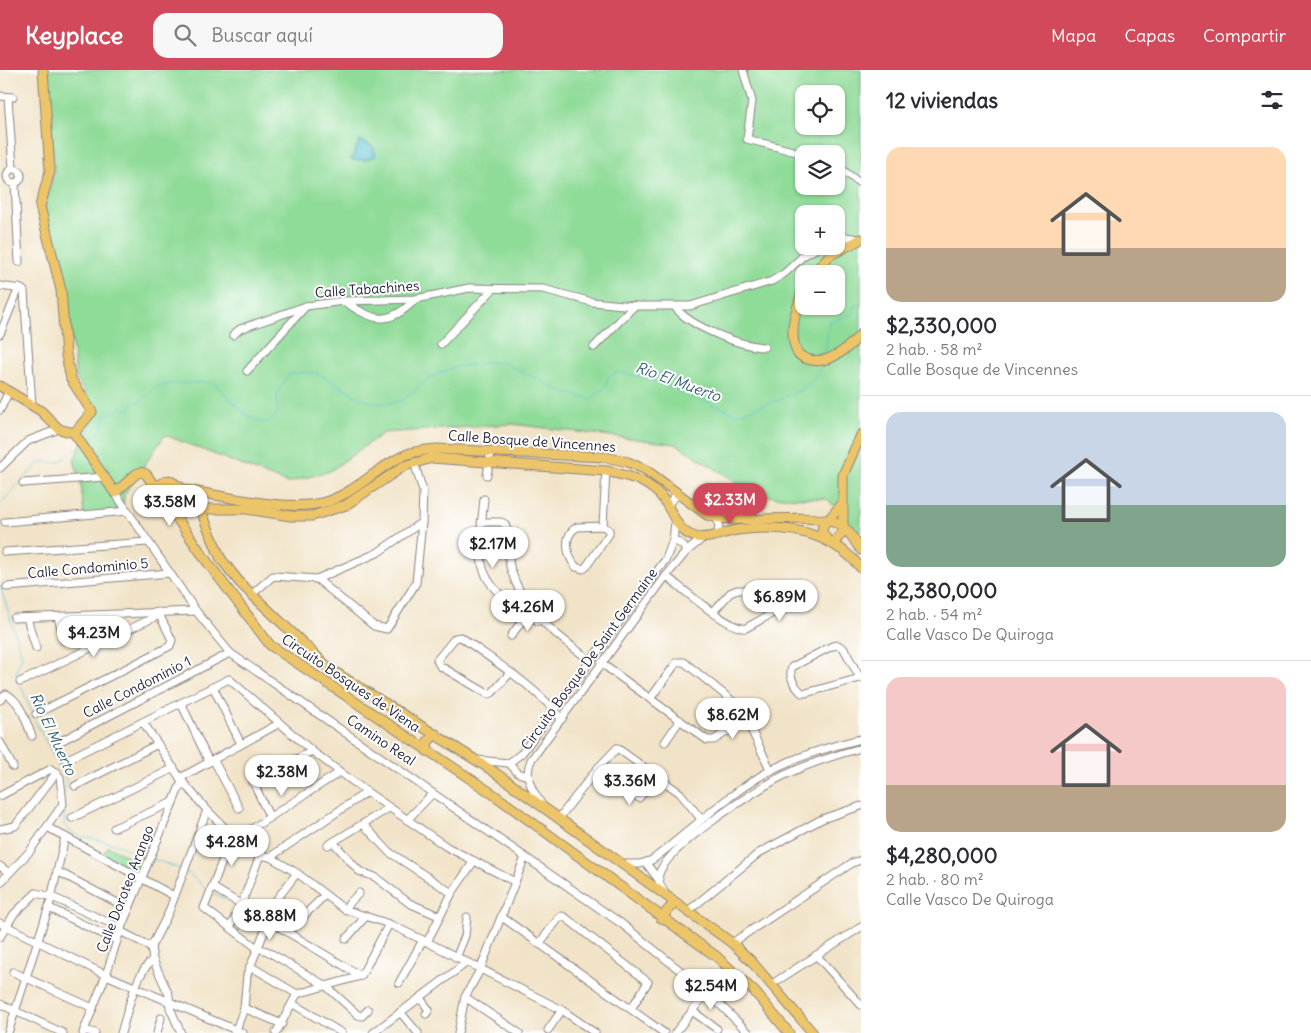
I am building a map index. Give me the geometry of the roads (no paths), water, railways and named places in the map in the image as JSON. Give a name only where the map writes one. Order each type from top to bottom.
[{"type":"main road","points":[[0,386],[32,405],[59,430],[75,435],[92,412],[72,379],[66,355],[61,290],[41,211],[41,200],[50,171],[43,70]]},
{"type":"main road","points":[[820,265],[828,256],[860,238]]},
{"type":"main road","points":[[796,315],[792,338],[798,354],[814,362],[827,361],[861,334]]},
{"type":"main road","points":[[837,354],[848,339],[861,329]]},
{"type":"main road","name":"Camino Real","points":[[75,435],[115,492]]},
{"type":"main road","points":[[829,542],[840,538],[843,526],[843,475],[861,435]]},
{"type":"main road","name":"Calle Bosque de Vincennes","points":[[185,490],[279,504],[310,505],[326,502],[342,494],[388,464],[414,452],[437,449],[605,457],[628,462],[646,470],[699,511],[716,518],[827,521],[843,526]]},
{"type":"main road","name":"Calle Bosque de Vincennes","points":[[200,508],[312,516],[346,504],[414,462],[432,458],[606,471],[638,480],[658,492],[668,505],[675,523]]},
{"type":"main road","points":[[115,492],[141,472],[155,486],[169,480],[185,490]]},
{"type":"main road","name":"Circuito Bosques de Viena","points":[[155,486],[208,564],[270,645],[399,733],[494,794],[738,975],[787,1030]]},
{"type":"main road","name":"Circuito Bosques de Viena","points":[[185,490],[200,508],[221,558],[251,595],[330,669],[477,760],[560,817],[671,901],[732,944],[772,984],[814,1033]]},
{"type":"main road","points":[[829,542],[822,532],[827,521],[842,504]]},
{"type":"main road","points":[[675,523],[683,531],[704,538],[739,530],[788,529],[806,531],[842,548],[861,568]]},
{"type":"main road","points":[[843,526],[861,550]]},
{"type":"main road","points":[[200,550],[207,550],[215,543]]},
{"type":"main road","points":[[208,564],[212,558],[221,558]]},
{"type":"main road","points":[[399,733],[410,729],[412,720]]},
{"type":"main road","points":[[427,751],[428,741],[436,734]]},
{"type":"main road","points":[[661,918],[671,901]]},
{"type":"main road","points":[[787,1030],[796,1013]]},
{"type":"street","points":[[743,70],[752,101],[747,139],[795,152]]},
{"type":"street","points":[[7,97],[12,168]]},
{"type":"street","points":[[12,168],[3,176],[15,183]]},
{"type":"street","points":[[12,168],[19,170],[21,174],[19,181],[15,183]]},
{"type":"street","points":[[845,172],[861,184]]},
{"type":"street","points":[[15,183],[19,262]]},
{"type":"street","points":[[845,237],[860,238]]},
{"type":"street","name":"Calle Tabachines","points":[[233,335],[240,329],[306,306],[344,301],[416,299],[469,288],[543,289],[582,300],[634,306],[690,306],[710,302],[772,281],[785,273],[805,255]]},
{"type":"street","points":[[0,286],[18,288],[24,291],[32,405]]},
{"type":"street","points":[[0,334],[18,288]]},
{"type":"street","points":[[441,344],[493,289]]},
{"type":"street","points":[[344,301],[362,313],[384,320],[391,318],[416,299]]},
{"type":"street","points":[[247,371],[306,306]]},
{"type":"street","points":[[594,347],[634,306]]},
{"type":"street","points":[[675,306],[690,321],[750,346],[764,347]]},
{"type":"street","points":[[0,410],[9,391]]},
{"type":"street","points":[[0,468],[28,442],[42,434],[59,430]]},
{"type":"street","points":[[487,475],[491,451]]},
{"type":"street","points":[[317,579],[374,626],[387,629],[416,583],[423,491],[414,462]]},
{"type":"street","points":[[603,526],[606,471]]},
{"type":"street","points":[[23,482],[105,477]]},
{"type":"street","name":"Camino Real","points":[[115,492],[196,611],[230,653],[622,924],[707,992],[749,1033]]},
{"type":"street","points":[[208,493],[213,508]]},
{"type":"street","points":[[668,505],[673,498],[679,495]]},
{"type":"street","points":[[484,500],[479,549],[483,572],[492,586],[591,661]]},
{"type":"street","points":[[5,522],[128,511]]},
{"type":"street","points":[[716,518],[719,523],[718,534]]},
{"type":"street","points":[[251,595],[273,576],[317,579],[377,554],[422,522]]},
{"type":"street","points":[[481,522],[505,524],[511,572],[524,599],[540,622]]},
{"type":"street","points":[[509,763],[522,753],[666,559],[673,540],[675,523]]},
{"type":"street","points":[[603,526],[609,530],[609,534],[584,569],[576,567],[568,551],[568,540],[571,532],[576,527],[603,526]]},
{"type":"street","name":"Circuito Bosque De Saint Germaine","points":[[528,776],[527,768],[531,760],[601,663],[666,576],[686,552],[704,538]]},
{"type":"street","points":[[673,540],[683,545],[686,552]]},
{"type":"street","points":[[5,552],[148,542]]},
{"type":"street","name":"Calle Condominio 5","points":[[7,587],[170,573]]},
{"type":"street","points":[[666,576],[713,612],[743,629],[796,600],[797,594],[791,590],[737,590],[730,593],[713,612]]},
{"type":"street","points":[[14,618],[159,614],[196,611]]},
{"type":"street","points":[[20,682],[159,614]]},
{"type":"street","points":[[36,714],[170,646],[172,640],[159,614]]},
{"type":"street","points":[[511,636],[527,614]]},
{"type":"street","points":[[58,617],[64,640]]},
{"type":"street","points":[[27,618],[36,648]]},
{"type":"street","points":[[510,673],[490,694],[438,664],[437,660],[458,636],[510,673],[555,710],[562,719]]},
{"type":"street","points":[[838,645],[844,649],[860,678],[802,693],[790,676],[790,670],[832,646],[838,645]]},
{"type":"street","name":"Calle Condominio 1","points":[[57,743],[230,653]]},
{"type":"street","points":[[650,699],[677,662],[680,661],[730,698],[746,719],[771,771]]},
{"type":"street","points":[[601,663],[710,741],[746,719]]},
{"type":"street","points":[[66,760],[229,680],[312,751],[389,808],[447,847],[515,882]]},
{"type":"street","points":[[213,687],[241,744]]},
{"type":"street","points":[[0,700],[6,694],[13,699],[20,707],[32,736]]},
{"type":"street","points":[[181,703],[239,808]]},
{"type":"street","points":[[664,742],[680,720]]},
{"type":"street","points":[[143,722],[181,779],[234,838],[260,855],[270,857],[297,873],[344,909],[389,924],[425,941],[562,1010],[595,1033]]},
{"type":"street","points":[[181,779],[211,760],[280,724]]},
{"type":"street","points":[[623,864],[646,863],[666,850],[701,819],[771,771],[804,756],[861,739]]},
{"type":"street","points":[[0,742],[13,766]]},
{"type":"street","points":[[75,786],[158,744]]},
{"type":"street","points":[[560,817],[597,769],[617,748],[685,798],[701,819]]},
{"type":"street","points":[[658,879],[665,863],[689,840],[733,807],[776,780],[815,763],[861,748]]},
{"type":"street","points":[[270,818],[254,782],[312,751]]},
{"type":"street","points":[[477,760],[509,763],[518,773],[528,776],[530,785],[542,806]]},
{"type":"street","points":[[72,818],[174,768]]},
{"type":"street","points":[[597,769],[639,798],[657,777]]},
{"type":"street","points":[[0,796],[54,771]]},
{"type":"street","points":[[0,883],[30,850],[62,806],[61,781],[54,771]]},
{"type":"street","points":[[0,829],[15,826],[54,771]]},
{"type":"street","points":[[340,772],[270,818],[234,838],[204,908],[257,948],[267,951],[326,986],[358,1015],[362,1016],[368,1010]]},
{"type":"street","name":"Calle Doroteo Arango","points":[[83,1031],[106,975],[120,930],[154,850],[181,779]]},
{"type":"street","points":[[270,857],[367,792]]},
{"type":"street","points":[[407,820],[434,793]]},
{"type":"street","points":[[114,828],[173,802]]},
{"type":"street","points":[[687,912],[760,853],[822,819],[861,806]]},
{"type":"street","points":[[389,808],[331,844],[359,871],[375,877],[414,906],[439,916]]},
{"type":"street","points":[[181,1033],[169,996],[153,960],[151,947],[174,896],[207,810]]},
{"type":"street","points":[[363,824],[385,849],[452,893]]},
{"type":"street","points":[[47,827],[174,896]]},
{"type":"street","points":[[8,1033],[36,941],[49,908],[65,837]]},
{"type":"street","points":[[230,927],[242,903],[260,855]]},
{"type":"street","points":[[458,1033],[465,997],[480,970],[525,857]]},
{"type":"street","points":[[400,983],[452,893],[474,860]]},
{"type":"street","points":[[732,944],[852,862],[861,860]]},
{"type":"street","points":[[646,863],[671,901]]},
{"type":"street","points":[[0,866],[9,873]]},
{"type":"street","points":[[57,871],[129,909]]},
{"type":"street","points":[[235,1032],[244,1008],[246,975],[266,918],[297,873]]},
{"type":"street","points":[[211,890],[242,903],[361,976]]},
{"type":"street","points":[[0,937],[14,914],[36,893],[52,897],[151,947]]},
{"type":"street","points":[[344,909],[359,893]]},
{"type":"street","points":[[288,931],[325,895]]},
{"type":"street","points":[[696,918],[703,900]]},
{"type":"street","points":[[49,908],[73,919],[83,926],[117,940]]},
{"type":"street","points":[[346,939],[366,916]]},
{"type":"street","points":[[539,944],[558,918],[562,916],[566,918],[648,982],[631,1009]]},
{"type":"street","points":[[456,958],[465,936],[467,917]]},
{"type":"street","points":[[502,918],[664,1033]]},
{"type":"street","points":[[0,923],[106,975],[235,1032],[243,1033]]},
{"type":"street","points":[[250,966],[298,994],[361,976],[389,924]]},
{"type":"street","points":[[772,984],[861,927]]},
{"type":"street","points":[[816,956],[861,1005]]},
{"type":"street","points":[[121,1033],[135,988],[147,966],[153,960]]},
{"type":"street","points":[[374,1033],[466,963]]},
{"type":"street","points":[[13,972],[93,1008]]},
{"type":"street","points":[[675,1033],[707,992]]},
{"type":"street","points":[[276,1033],[298,994]]},
{"type":"street","points":[[465,997],[519,1033]]},
{"type":"street","points":[[420,998],[429,1010],[426,1014]]},
{"type":"street","points":[[0,1004],[62,1033]]},
{"type":"street","points":[[293,1004],[342,1033]]},
{"type":"street","points":[[244,1008],[282,1024]]},
{"type":"street","points":[[548,1030],[562,1010]]},
{"type":"street","points":[[692,1011],[716,1029]]},
{"type":"street","points":[[400,1012],[418,1033]]},
{"type":"street","points":[[156,1033],[161,1018]]},
{"type":"street","points":[[83,1031],[95,1033]]},
{"type":"water","points":[[360,140],[374,147],[376,156],[365,160],[351,160]]},
{"type":"waterway","name":"Rio El Muerto","points":[[825,354],[829,322],[853,314],[853,307],[861,302]]},
{"type":"waterway","name":"Rio El Muerto","points":[[87,443],[100,431],[106,414],[122,408],[130,410],[133,404],[143,400],[154,388],[171,384],[212,382],[248,416],[263,423],[271,421],[278,411],[277,394],[289,374],[317,373],[363,399],[375,403],[388,403],[402,401],[431,377],[456,367],[489,362],[505,363],[563,392],[591,399],[606,386],[608,377],[618,372],[644,377],[737,414],[784,398],[803,389],[818,375],[822,363]]},
{"type":"waterway","name":"Rio El Muerto","points":[[23,480],[40,462],[59,462],[79,447]]},
{"type":"waterway","name":"Rio El Muerto","points":[[0,509],[0,504],[20,483]]},
{"type":"waterway","name":"Rio El Muerto","points":[[0,528],[0,552]]},
{"type":"waterway","name":"Rio El Muerto","points":[[0,585],[22,656],[16,672],[19,680]]},
{"type":"waterway","name":"Rio El Muerto","points":[[20,684],[37,725],[66,779],[65,792]]},
{"type":"waterway","name":"Rio El Muerto","points":[[65,806],[64,824],[68,830],[81,836],[116,844],[148,858]]},
{"type":"waterway","name":"Rio El Muerto","points":[[152,859],[181,869]]},
{"type":"waterway","name":"Rio El Muerto","points":[[187,872],[209,891]]},
{"type":"waterway","name":"Rio El Muerto","points":[[212,893],[226,899]]}]
